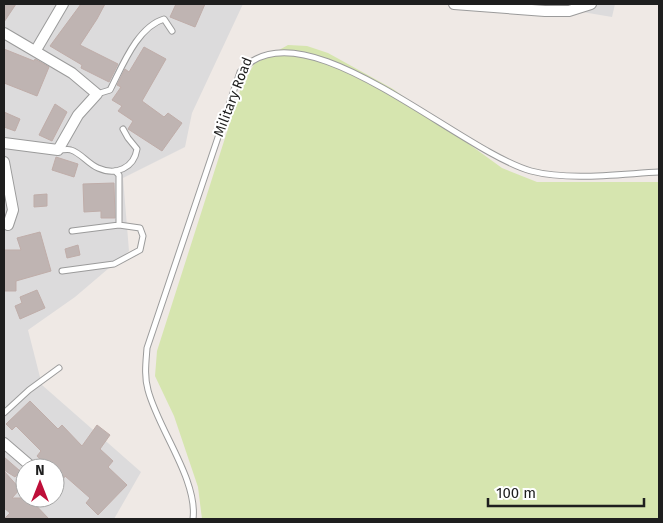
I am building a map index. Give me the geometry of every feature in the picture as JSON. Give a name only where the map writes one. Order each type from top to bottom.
[{"type":"street","points":[[36,50],[63,4]]},
{"type":"street","points":[[454,4],[545,11],[569,11],[591,4]]},
{"type":"street","points":[[4,33],[36,50],[72,73],[96,94],[78,115],[58,150],[4,143]]},
{"type":"street","points":[[4,162],[13,210],[8,225]]},
{"type":"street","points":[[4,443],[21,458]]},
{"type":"lane","points":[[96,94],[110,90],[134,46],[156,22],[164,19],[172,31]]},
{"type":"lane","name":"Military Road","points":[[193,519],[187,482],[147,389],[147,348],[246,60]]},
{"type":"lane","points":[[456,125],[486,148],[530,170],[562,176],[659,172]]},
{"type":"lane","points":[[58,150],[72,150],[98,168],[115,171],[128,166],[136,159],[137,149],[123,128]]},
{"type":"lane","points":[[115,171],[119,175],[119,225]]},
{"type":"lane","points":[[62,271],[114,264],[140,250],[143,236],[140,228],[119,225],[72,231]]},
{"type":"lane","points":[[4,414],[28,390],[59,368]]},
{"type":"shaded area","points":[[4,4],[243,4],[192,113],[185,147],[123,178],[129,251],[75,297],[28,330],[42,385],[141,472],[114,519],[4,519]]},
{"type":"shaded area","points":[[535,4],[615,4],[612,17]]},
{"type":"green space","points":[[288,45],[307,46],[328,53],[393,89],[502,168],[537,182],[659,182],[659,519],[202,519],[198,487],[174,416],[155,376],[157,351],[241,88],[254,64]]},
{"type":"building","points":[[4,4],[16,4],[4,22]]},
{"type":"building","points":[[81,4],[105,4],[80,45],[118,64],[109,82],[81,68],[82,65],[50,46]]},
{"type":"building","points":[[176,4],[205,4],[195,27],[170,17]]},
{"type":"building","points":[[144,47],[166,59],[142,101],[164,117],[168,113],[182,123],[162,151],[128,129],[133,121],[118,111],[122,106],[112,100],[121,87],[117,85],[125,69],[129,72]]},
{"type":"building","points":[[4,49],[34,61],[35,59],[49,67],[37,96],[4,83]]},
{"type":"building","points":[[55,104],[67,112],[52,141],[39,135]]},
{"type":"building","points":[[4,112],[20,119],[15,131],[4,127]]},
{"type":"building","points":[[56,157],[78,164],[74,177],[52,170]]},
{"type":"building","points":[[114,183],[115,218],[101,218],[101,211],[84,212],[83,184]]},
{"type":"building","points":[[47,194],[47,206],[34,207],[34,195]]},
{"type":"building","points":[[40,232],[51,271],[16,281],[16,291],[4,291],[4,250],[21,250],[17,238]]},
{"type":"building","points":[[78,245],[80,255],[67,258],[65,249]]},
{"type":"building","points":[[37,290],[45,308],[20,319],[15,306],[22,303],[20,297]]},
{"type":"building","points":[[30,401],[58,429],[62,425],[82,446],[97,425],[110,435],[100,449],[113,461],[108,467],[127,485],[98,515],[86,503],[90,498],[65,476],[65,458],[39,458],[37,456],[41,451],[16,426],[12,430],[6,424]]},
{"type":"building","points":[[4,457],[15,467],[15,477],[4,470]]},
{"type":"building","points":[[4,471],[15,483],[15,495],[12,498],[15,498],[15,508],[39,508],[49,519],[4,519],[10,513],[4,508]]}]
